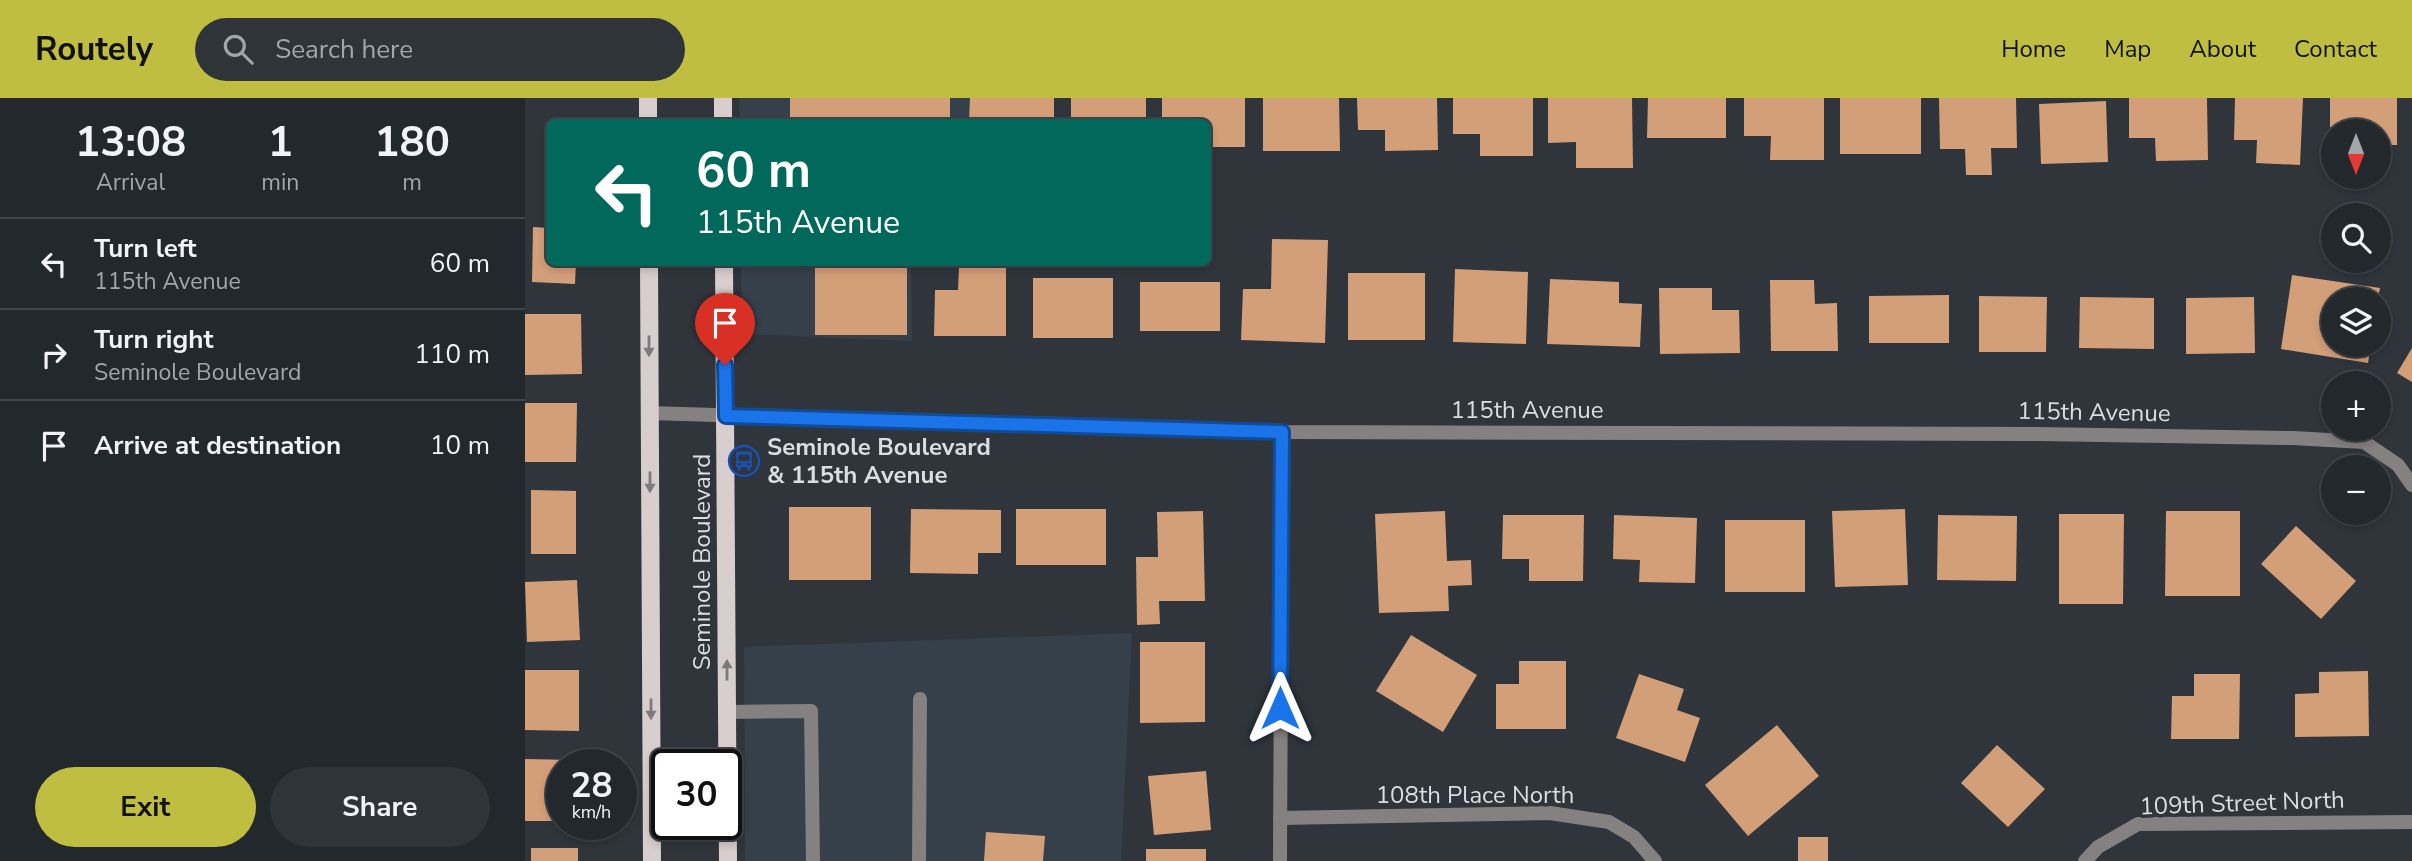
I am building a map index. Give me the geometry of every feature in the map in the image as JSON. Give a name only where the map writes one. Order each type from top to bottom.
[{"type":"main road","points":[[648,98],[648,119]]},
{"type":"main road","points":[[723,98],[723,119]]},
{"type":"main road","points":[[649,266],[652,861]]},
{"type":"main road","name":"Seminole Boulevard","points":[[724,266],[728,861]]},
{"type":"street","name":"115th Avenue","points":[[649,414],[1282,432],[2038,434],[2293,438],[2364,442],[2398,466],[2412,485]]},
{"type":"street","points":[[1280,861],[1282,432]]},
{"type":"street","points":[[919,861],[920,699]]},
{"type":"street","points":[[727,712],[811,711],[813,861]]},
{"type":"street","name":"108th Place North","points":[[1280,818],[1549,813],[1609,822],[1634,837],[1655,861]]},
{"type":"street","name":"109th Street North","points":[[2085,861],[2098,847],[2138,824],[2412,822]]},
{"type":"shaded area","points":[[739,98],[982,98],[983,119],[740,119]]},
{"type":"shaded area","points":[[741,266],[911,266],[912,341],[742,334]]},
{"type":"shaded area","points":[[1132,633],[1121,861],[745,861],[744,647]]},
{"type":"building","points":[[790,98],[950,98],[950,119],[790,119]]},
{"type":"building","points":[[970,98],[1054,98],[1054,119],[969,119]]},
{"type":"building","points":[[1071,98],[1146,98],[1146,119],[1071,119]]},
{"type":"building","points":[[1162,98],[1245,98],[1245,147],[1211,147],[1211,119],[1162,119]]},
{"type":"building","points":[[1263,98],[1339,98],[1340,151],[1263,151]]},
{"type":"building","points":[[1357,98],[1437,98],[1438,150],[1385,151],[1385,130],[1358,130]]},
{"type":"building","points":[[1453,98],[1533,98],[1533,156],[1480,156],[1480,134],[1453,134]]},
{"type":"building","points":[[1548,98],[1632,98],[1633,168],[1576,168],[1576,142],[1548,143]]},
{"type":"building","points":[[1648,98],[1726,98],[1726,138],[1647,138]]},
{"type":"building","points":[[1744,98],[1824,98],[1824,160],[1770,160],[1771,136],[1744,136]]},
{"type":"building","points":[[1840,98],[1921,98],[1921,154],[1840,154]]},
{"type":"building","points":[[1939,98],[2016,98],[2017,148],[1991,148],[1992,175],[1966,175],[1965,149],[1940,149]]},
{"type":"building","points":[[2129,98],[2207,98],[2208,160],[2156,161],[2155,138],[2129,138]]},
{"type":"building","points":[[2235,98],[2303,98],[2300,165],[2256,163],[2257,140],[2234,140]]},
{"type":"building","points":[[2330,98],[2397,98],[2397,145],[2391,145],[2391,119],[2330,119]]},
{"type":"building","points":[[2106,101],[2108,162],[2041,164],[2039,104]]},
{"type":"building","points":[[533,227],[546,228],[546,266],[576,266],[575,284],[532,282]]},
{"type":"building","points":[[1272,239],[1328,240],[1325,343],[1241,340],[1243,289],[1271,289]]},
{"type":"building","points":[[815,266],[907,266],[907,335],[815,335]]},
{"type":"building","points":[[959,267],[1006,267],[1006,336],[934,336],[935,290],[958,290]]},
{"type":"building","points":[[1455,269],[1528,272],[1526,344],[1453,342]]},
{"type":"building","points":[[1348,273],[1425,273],[1425,340],[1348,340]]},
{"type":"building","points":[[2292,275],[2373,287],[2321,287],[2321,355],[2281,349]]},
{"type":"building","points":[[1033,278],[1113,278],[1113,338],[1033,338]]},
{"type":"building","points":[[1550,279],[1619,282],[1619,303],[1642,304],[1640,347],[1547,344]]},
{"type":"building","points":[[1770,280],[1814,280],[1815,304],[1837,303],[1838,351],[1771,351]]},
{"type":"building","points":[[1140,282],[1220,282],[1220,331],[1140,331]]},
{"type":"building","points":[[1659,288],[1712,288],[1712,310],[1739,310],[1740,353],[1660,354]]},
{"type":"building","points":[[1949,295],[1949,343],[1869,343],[1869,296]]},
{"type":"building","points":[[1979,296],[2047,297],[2046,352],[1979,352]]},
{"type":"building","points":[[2080,297],[2154,298],[2154,349],[2079,348]]},
{"type":"building","points":[[2254,297],[2255,353],[2186,354],[2186,298]]},
{"type":"building","points":[[525,314],[581,314],[582,374],[525,375]]},
{"type":"building","points":[[2412,348],[2412,382],[2397,373]]},
{"type":"building","points":[[2331,357],[2369,357],[2368,363]]},
{"type":"building","points":[[525,403],[577,403],[576,462],[525,462]]},
{"type":"building","points":[[531,490],[576,491],[576,554],[531,554]]},
{"type":"building","points":[[789,507],[871,507],[871,580],[789,580]]},
{"type":"building","points":[[911,509],[1001,510],[1001,553],[978,553],[978,574],[910,573]]},
{"type":"building","points":[[1016,509],[1106,509],[1106,565],[1016,565]]},
{"type":"building","points":[[1905,509],[1908,585],[1835,587],[1832,511]]},
{"type":"building","points":[[1203,511],[1205,601],[1159,601],[1160,624],[1137,625],[1136,557],[1158,557],[1157,512]]},
{"type":"building","points":[[1445,511],[1447,561],[1471,560],[1472,585],[1448,586],[1449,611],[1379,613],[1375,514]]},
{"type":"building","points":[[2166,511],[2240,511],[2240,596],[2165,596]]},
{"type":"building","points":[[2059,514],[2124,514],[2123,604],[2059,604]]},
{"type":"building","points":[[1503,515],[1584,515],[1583,581],[1529,581],[1529,559],[1502,559]]},
{"type":"building","points":[[1614,515],[1697,518],[1695,583],[1639,582],[1640,560],[1613,559]]},
{"type":"building","points":[[1938,515],[2017,516],[2016,581],[1937,580]]},
{"type":"building","points":[[1725,520],[1805,520],[1805,592],[1725,592]]},
{"type":"building","points":[[2296,526],[2356,581],[2321,619],[2261,564]]},
{"type":"building","points":[[577,580],[580,640],[527,642],[525,582]]},
{"type":"building","points":[[1411,635],[1477,675],[1443,732],[1376,691]]},
{"type":"building","points":[[1140,642],[1205,642],[1205,722],[1140,723]]},
{"type":"building","points":[[1519,661],[1566,661],[1566,729],[1496,729],[1496,684],[1519,684]]},
{"type":"building","points":[[525,670],[579,670],[579,731],[525,730]]},
{"type":"building","points":[[2368,671],[2369,736],[2295,737],[2295,694],[2319,693],[2319,672]]},
{"type":"building","points":[[1639,674],[1684,689],[1677,710],[1700,718],[1685,762],[1616,738]]},
{"type":"building","points":[[2194,674],[2240,674],[2239,739],[2171,739],[2172,696],[2194,696]]},
{"type":"building","points":[[1777,725],[1819,776],[1748,836],[1705,785]]},
{"type":"building","points":[[1997,745],[2045,789],[2008,827],[1961,783]]},
{"type":"building","points":[[525,759],[546,759],[546,821],[525,821]]},
{"type":"building","points":[[1206,771],[1211,830],[1154,835],[1148,776]]},
{"type":"building","points":[[986,832],[1045,836],[1043,861],[984,861]]},
{"type":"building","points":[[1798,837],[1828,837],[1828,861],[1798,861]]},
{"type":"building","points":[[531,848],[578,848],[578,861],[531,861]]},
{"type":"building","points":[[1146,849],[1206,849],[1206,861],[1146,861]]},
{"type":"place","name":"Seminole Boulevard & 115th Avenue","points":[[744,461]]},
{"type":"route","points":[[725,365],[726,416],[1282,432],[1280,708]]}]
